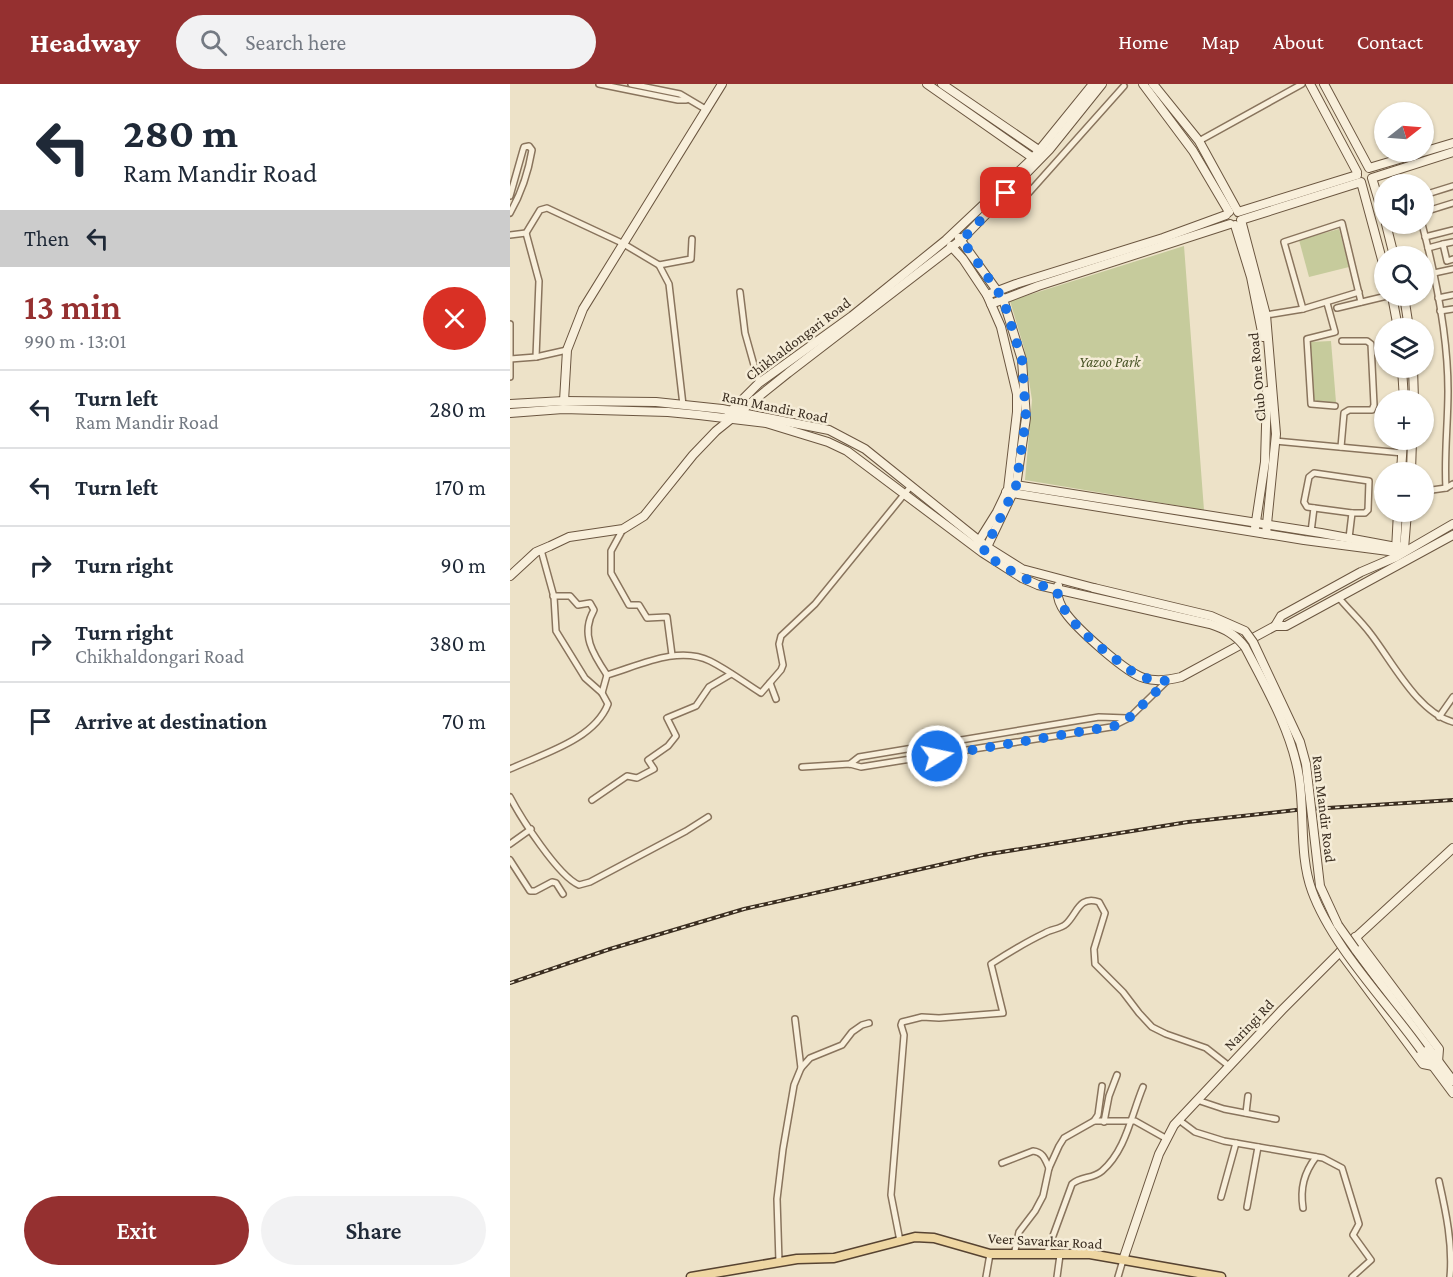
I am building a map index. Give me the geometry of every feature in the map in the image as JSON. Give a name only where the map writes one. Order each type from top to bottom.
[{"type":"main road","name":"Veer Savarkar Road","points":[[697,1276],[715,1275],[797,1258],[834,1258],[915,1237],[934,1238],[990,1254],[1090,1254],[1172,1273],[1221,1277]]},
{"type":"street","points":[[599,84],[632,86],[680,94],[686,100],[706,110]]},
{"type":"street","points":[[564,401],[567,350],[583,309],[722,84]]},
{"type":"street","points":[[927,84],[1033,158]]},
{"type":"street","points":[[942,84],[1040,151]]},
{"type":"street","name":"Chikhaldongari Road","points":[[623,529],[644,516],[693,455],[759,383],[852,316],[946,240],[1040,151],[1093,84]]},
{"type":"street","name":"Chikhaldongari Road","points":[[741,413],[797,366],[962,240],[1049,150],[1102,84]]},
{"type":"street","name":"Club One Road","points":[[1143,84],[1193,151],[1228,213],[1227,220],[1236,220]]},
{"type":"street","points":[[1153,84],[1199,141],[1236,220]]},
{"type":"street","points":[[1199,141],[1302,84]]},
{"type":"street","points":[[1310,84],[1358,176],[1378,246]]},
{"type":"street","points":[[1324,84],[1372,171],[1374,185]]},
{"type":"street","points":[[1017,206],[1124,86]]},
{"type":"street","points":[[991,304],[1358,176],[1362,167],[1369,168],[1453,143]]},
{"type":"street","points":[[510,196],[523,150],[527,145],[532,150],[529,165],[520,196],[510,213]]},
{"type":"street","points":[[1358,176],[1366,183],[1372,178],[1453,152]]},
{"type":"street","points":[[519,164],[529,165]]},
{"type":"street","points":[[1434,192],[1453,186]]},
{"type":"street","points":[[1434,209],[1453,203]]},
{"type":"street","points":[[536,357],[539,281],[526,233],[540,210],[547,208],[622,243],[659,265],[669,284],[683,405]]},
{"type":"street","points":[[987,295],[1172,235],[1234,210],[1236,220]]},
{"type":"street","name":"Club One Road","points":[[1236,220],[1266,315],[1275,441],[1266,534]]},
{"type":"street","name":"Club One Road","points":[[1236,220],[1262,330],[1268,394],[1265,462],[1253,532]]},
{"type":"street","points":[[1303,309],[1284,242],[1342,224],[1361,302]]},
{"type":"street","points":[[1425,237],[1453,230]]},
{"type":"street","points":[[954,232],[1003,299],[1022,360],[1026,418],[1011,489],[985,550],[1022,579],[1038,585],[1210,624],[1236,636],[1245,647],[1294,752],[1299,778],[1306,860],[1311,888],[1318,905],[1330,930],[1424,1047],[1453,1093]]},
{"type":"street","points":[[510,235],[526,233]]},
{"type":"street","points":[[1424,234],[1427,246]]},
{"type":"street","points":[[659,265],[691,259],[692,239]]},
{"type":"street","points":[[510,413],[563,409],[668,412],[730,416],[766,423],[828,442],[847,451],[977,544],[1011,489],[1017,394],[1001,327],[987,295],[963,259],[946,240]]},
{"type":"street","points":[[1434,246],[1453,242]]},
{"type":"street","points":[[1443,244],[1447,261],[1453,259]]},
{"type":"street","points":[[1446,488],[1450,433],[1450,366],[1434,273],[1453,269]]},
{"type":"street","points":[[740,292],[745,333],[759,383]]},
{"type":"street","points":[[1266,315],[1303,309],[1359,292]]},
{"type":"street","points":[[1438,298],[1453,295]]},
{"type":"street","points":[[1337,308],[1374,299]]},
{"type":"street","points":[[1327,303],[1335,332],[1307,339],[1311,405],[1335,406]]},
{"type":"street","points":[[1440,311],[1453,309]]},
{"type":"street","points":[[510,324],[510,377]]},
{"type":"street","points":[[1443,334],[1453,332]]},
{"type":"street","points":[[1341,447],[1344,412],[1372,410],[1374,405],[1371,344],[1367,341],[1342,341]]},
{"type":"street","points":[[1445,345],[1453,344]]},
{"type":"street","points":[[511,359],[536,357],[567,350]]},
{"type":"street","name":"Ram Mandir Road","points":[[510,404],[564,401],[656,402],[683,405],[730,416],[741,413],[829,430],[865,449],[985,550],[1022,569],[1211,616],[1245,632],[1253,642],[1300,742],[1308,776],[1320,886],[1338,925],[1424,1047]]},
{"type":"street","points":[[1275,441],[1402,453]]},
{"type":"street","points":[[1402,450],[1402,462]]},
{"type":"street","points":[[1311,474],[1366,479],[1370,484],[1369,507],[1365,513],[1314,508],[1307,507],[1304,502],[1311,474]]},
{"type":"street","points":[[1434,490],[1446,488],[1453,484]]},
{"type":"street","points":[[607,675],[672,655],[685,655],[709,660],[761,693],[783,665],[778,644],[781,636],[815,604],[911,486]]},
{"type":"street","points":[[1011,489],[1256,523],[1349,538],[1400,551]]},
{"type":"street","points":[[1011,489],[1253,532],[1400,551]]},
{"type":"street","points":[[1311,532],[1314,508]]},
{"type":"street","points":[[1349,538],[1353,513]]},
{"type":"street","points":[[1399,522],[1400,551],[1404,562]]},
{"type":"street","points":[[1395,567],[1405,522]]},
{"type":"street","points":[[1275,626],[1281,616],[1453,524]]},
{"type":"street","points":[[510,576],[541,550],[569,537],[623,529]]},
{"type":"street","points":[[623,529],[611,551],[611,573],[629,605],[639,605],[647,618],[667,617],[672,655]]},
{"type":"street","points":[[1060,579],[1057,590],[1059,601],[1077,626],[1112,656],[1144,678],[1167,681],[1181,677],[1275,626],[1286,626],[1453,535]]},
{"type":"street","points":[[510,769],[578,737],[592,727],[608,704],[602,693],[585,678],[556,631],[553,596],[541,550]]},
{"type":"street","points":[[553,596],[570,596],[579,605],[590,603],[594,610],[588,620],[587,631],[592,652],[607,675],[602,693]]},
{"type":"street","points":[[1339,598],[1370,633],[1421,701],[1439,717],[1453,722]]},
{"type":"street","points":[[592,800],[627,776],[637,778],[654,769],[648,760],[668,746],[676,736],[667,718],[696,706],[709,687],[731,674]]},
{"type":"street","points":[[802,767],[850,764],[861,767],[1111,727],[1129,718],[1167,681]]},
{"type":"street","points":[[770,683],[777,699]]},
{"type":"street","points":[[1439,717],[1453,697]]},
{"type":"street","points":[[850,764],[859,757],[967,741],[1099,717],[1129,718]]},
{"type":"street","points":[[967,741],[969,750]]},
{"type":"street","points":[[510,797],[561,872],[574,883],[581,885],[686,831],[708,816]]},
{"type":"street","points":[[510,844],[531,829]]},
{"type":"street","name":"Naringi Rd","points":[[1123,1260],[1159,1154],[1179,1120],[1340,952],[1453,848]]},
{"type":"street","points":[[510,860],[530,891],[535,891],[552,882],[556,883],[562,894]]},
{"type":"street","points":[[900,1241],[891,1195],[904,1035],[902,1022],[922,1017],[939,1018],[1003,1013],[990,964],[1047,931],[1065,926],[1077,907],[1086,902],[1093,900],[1099,902],[1105,912],[1094,949],[1095,964],[1152,1027],[1206,1048],[1229,1066]]},
{"type":"street","points":[[1356,937],[1439,1049],[1435,1064]]},
{"type":"street","points":[[1340,952],[1423,1064],[1435,1064],[1453,1081]]},
{"type":"street","points":[[795,1019],[801,1068]]},
{"type":"street","points":[[779,1262],[777,1199],[794,1085],[801,1068],[810,1058],[842,1045],[852,1032],[869,1023]]},
{"type":"street","points":[[1104,1122],[1109,1096],[1117,1075]]},
{"type":"street","points":[[1014,1255],[1019,1232],[1043,1196],[1049,1168],[1064,1138],[1094,1121],[1098,1115],[1102,1086]]},
{"type":"street","points":[[1046,1255],[1072,1184],[1078,1179],[1095,1176],[1108,1165],[1124,1144],[1143,1087]]},
{"type":"street","points":[[1246,1113],[1248,1096]]},
{"type":"street","points":[[1197,1100],[1276,1119]]},
{"type":"street","points":[[1179,1120],[1196,1132],[1236,1143],[1323,1158],[1342,1168],[1359,1224],[1353,1235],[1371,1260],[1352,1277]]},
{"type":"street","points":[[1094,1121],[1135,1121],[1167,1139]]},
{"type":"street","points":[[1221,1197],[1236,1143]]},
{"type":"street","points":[[1247,1207],[1258,1147]]},
{"type":"street","points":[[1002,1162],[1037,1151],[1042,1154],[1049,1168]]},
{"type":"street","points":[[1303,1208],[1301,1191],[1305,1175],[1316,1157]]},
{"type":"street","points":[[1438,1181],[1449,1227],[1452,1254],[1450,1277]]},
{"type":"street","points":[[986,1277],[990,1254]]},
{"type":"street","points":[[1057,1277],[1060,1254]]},
{"type":"street","points":[[1118,1277],[1123,1260]]},
{"type":"green space","points":[[1339,229],[1349,267],[1309,277],[1299,240]]},
{"type":"green space","name":"Yazoo Park","points":[[1184,246],[1204,510],[1025,480],[1032,400],[1024,348],[1010,301]]},
{"type":"green space","points":[[1331,341],[1336,402],[1313,402],[1310,342]]},
{"type":"railway","points":[[510,983],[610,949],[744,909],[983,855],[1188,822],[1296,810],[1453,800]]},
{"type":"route","points":[[937,756],[1115,726],[1129,718],[1167,681],[1144,678],[1134,673],[1077,626],[1065,612],[1059,601],[1057,590],[1022,579],[983,553],[1016,486],[1026,418],[1022,360],[1003,299],[962,240],[1006,193]]}]
